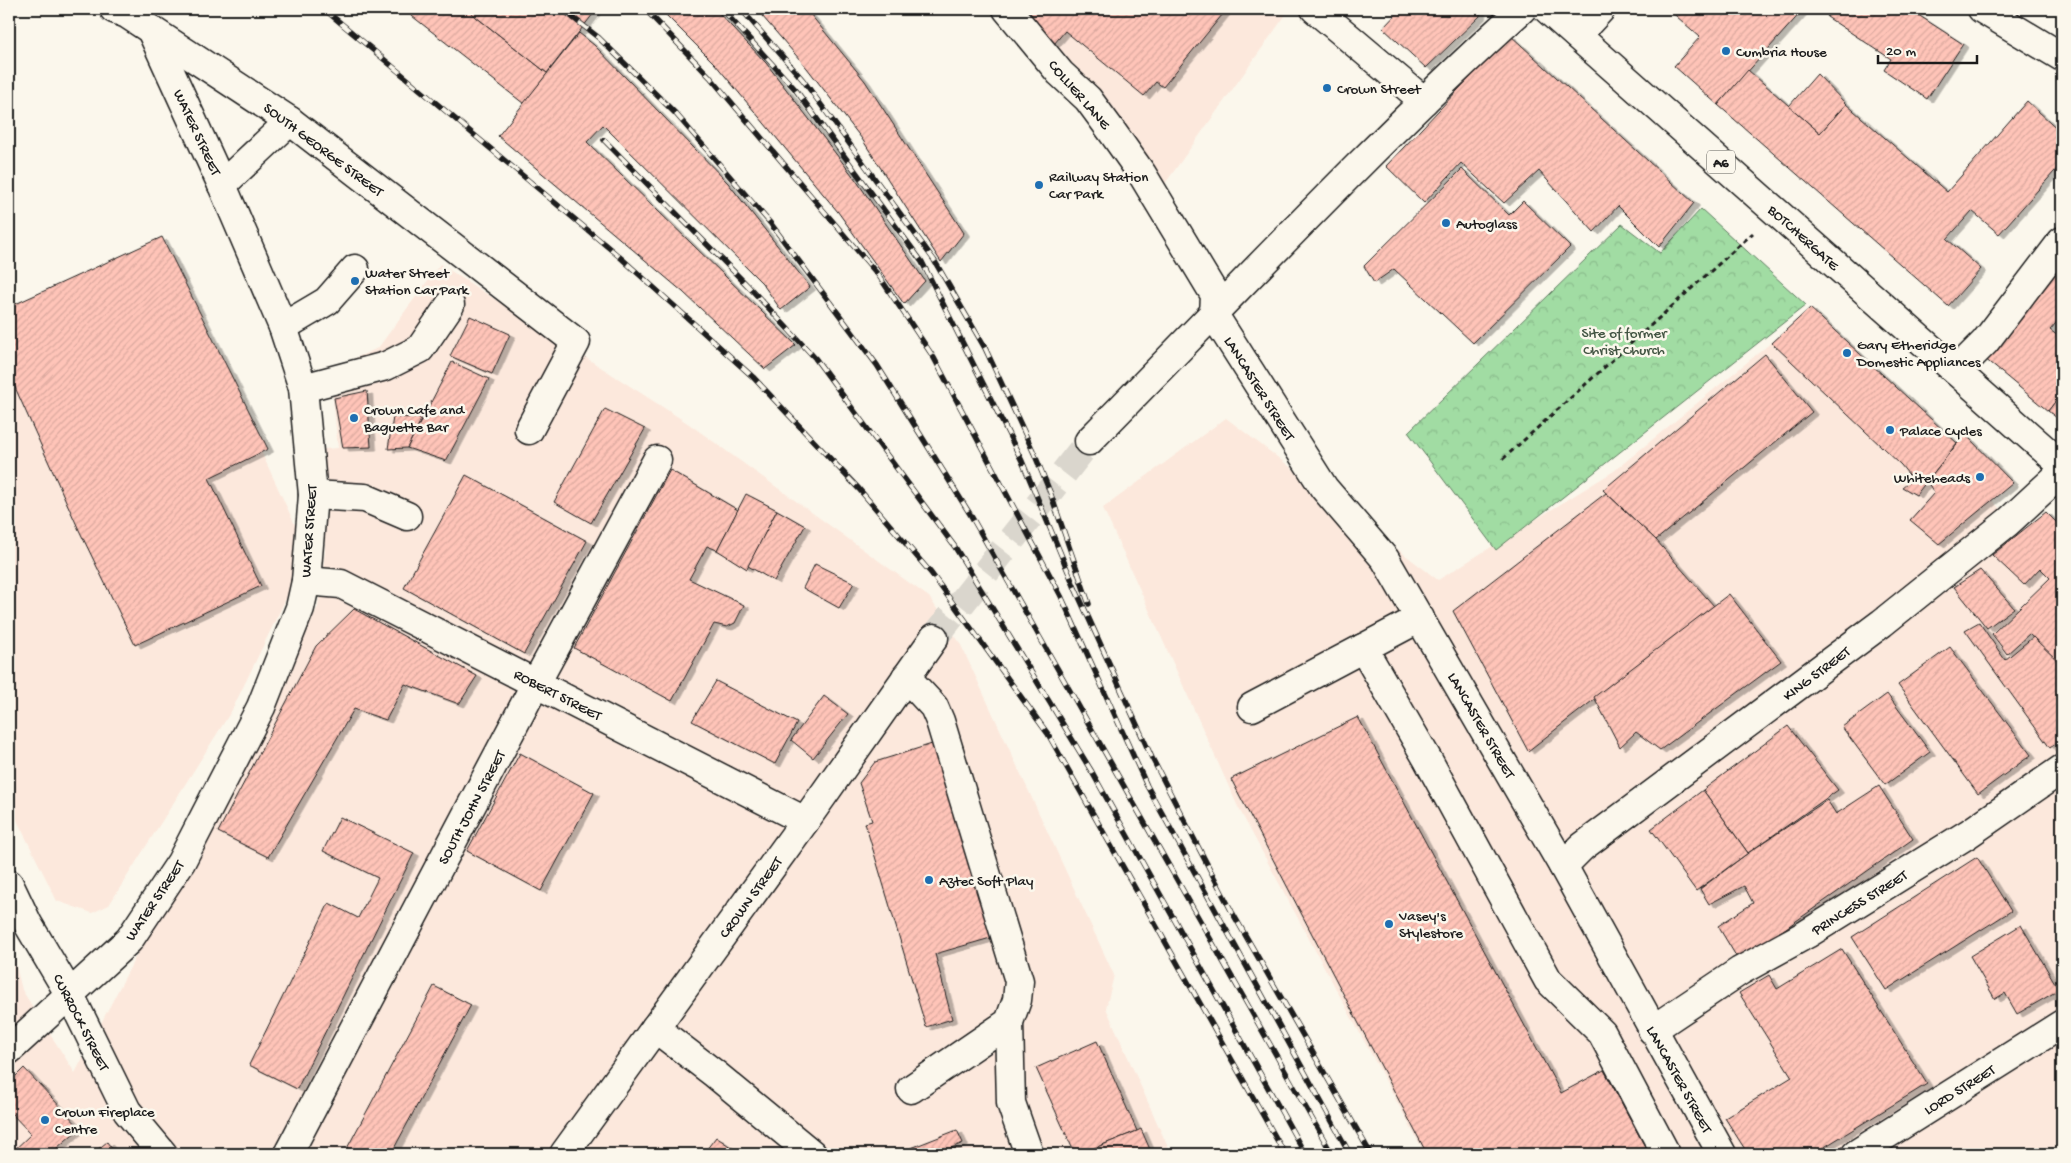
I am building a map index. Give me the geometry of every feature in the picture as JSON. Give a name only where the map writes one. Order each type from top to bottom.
[{"type":"street","name":"SOUTH GEORGE STREET","points":[[114,9],[127,14],[290,121],[576,342],[529,430]]},
{"type":"street","name":"COLLIER LANE","points":[[1007,9],[1060,72],[1088,99],[1142,174],[1215,295],[1214,314]]},
{"type":"street","points":[[1315,9],[1424,102]]},
{"type":"street","points":[[1089,441],[1269,256],[1424,102],[1522,9]]},
{"type":"street","name":"BOTCHERGATE","points":[[1547,9],[2062,465]]},
{"type":"street","points":[[1577,35],[1601,9]]},
{"type":"street","points":[[1982,9],[2062,57]]},
{"type":"street","name":"WATER STREET","points":[[9,1050],[129,940],[181,862],[261,707],[300,608],[306,581],[313,495],[303,388],[283,327],[222,185],[151,30]]},
{"type":"street","points":[[222,185],[290,121]]},
{"type":"street","points":[[1956,371],[1985,342],[2062,241]]},
{"type":"street","points":[[283,327],[327,301],[355,269]]},
{"type":"street","points":[[303,388],[386,366],[420,350],[450,305]]},
{"type":"street","name":"LANCASTER STREET","points":[[1214,314],[1324,488],[1385,559],[1563,866],[1722,1154]]},
{"type":"street","name":"SOUTH JOHN STREET","points":[[288,1154],[536,683],[657,460]]},
{"type":"street","name":"KING STREET","points":[[1563,866],[1582,847],[1882,623],[2008,522],[2062,472]]},
{"type":"street","points":[[313,495],[365,498],[407,516]]},
{"type":"street","name":"ROBERT STREET","points":[[306,581],[341,584],[805,821]]},
{"type":"street","points":[[1252,707],[1420,618]]},
{"type":"street","name":"CROWN STREET","points":[[564,1154],[805,821],[934,638]]},
{"type":"street","points":[[1363,648],[1428,760],[1548,980],[1602,1033],[1666,1154]]},
{"type":"street","points":[[906,677],[934,707],[940,721],[1019,981],[1017,1000],[1009,1022],[1011,1103],[1029,1154]]},
{"type":"street","name":"PRINCESS STREET","points":[[1652,1030],[1740,971],[1807,934],[1968,834],[2062,769]]},
{"type":"street","name":"CURROCK STREET","points":[[9,884],[28,924],[70,995],[127,1111],[163,1154]]},
{"type":"street","points":[[911,1088],[1009,1022]]},
{"type":"street","name":"LORD STREET","points":[[1856,1154],[2062,1024]]},
{"type":"street","points":[[655,1028],[715,1074],[812,1154]]},
{"type":"path","points":[[1503,459],[1757,229],[1772,208]]},
{"type":"shaded area","points":[[1006,9],[1290,9],[1159,192]]},
{"type":"shaded area","points":[[162,237],[308,553],[232,710],[109,905],[92,913],[57,901],[9,804],[9,307]]},
{"type":"shaded area","points":[[440,264],[689,424],[929,597],[960,643],[1114,975],[1106,1008],[1171,1154],[9,1154],[9,938],[22,990],[75,1073],[318,607],[325,553],[324,449],[338,448],[330,369],[378,348]]},
{"type":"shaded area","points":[[1800,319],[1931,454],[1990,498],[2062,576],[2062,1154],[1425,1154],[1238,807],[1103,508],[1226,418],[1438,580],[1614,471]]},
{"type":"green space","name":"Site of former Christ Church","points":[[1701,209],[1806,305],[1496,550],[1408,432],[1622,224],[1660,253]]},
{"type":"building","points":[[403,9],[466,9],[580,99],[556,129]]},
{"type":"building","points":[[466,9],[597,9],[547,73]]},
{"type":"building","points":[[660,9],[715,9],[766,63],[856,180],[925,281],[904,304],[838,212],[715,64]]},
{"type":"building","points":[[756,9],[806,9],[865,81],[964,233],[941,262],[862,139],[807,68]]},
{"type":"building","points":[[1032,9],[1227,9],[1163,87],[1156,82],[1144,96],[1065,31],[1054,44],[1024,20]]},
{"type":"building","points":[[1401,9],[1480,9],[1480,16],[1426,68],[1383,28]]},
{"type":"building","name":"Cumbria House","points":[[1668,9],[1803,10],[1718,105],[1674,66],[1700,37]]},
{"type":"building","points":[[1833,9],[1909,9],[1963,44],[1927,99],[1884,70],[1891,59],[1827,17]]},
{"type":"building","points":[[579,33],[594,45],[728,183],[810,287],[781,310],[762,283],[603,125],[587,142],[796,345],[765,369],[683,292],[498,136]]},
{"type":"building","points":[[1510,35],[1694,203],[1659,247],[1618,206],[1594,232],[1539,171],[1504,203],[1461,163],[1424,203],[1386,166]]},
{"type":"building","points":[[1748,70],[1820,133],[1846,104],[1947,192],[2027,101],[2062,133],[2062,163],[1999,234],[1972,211],[1947,239],[1981,269],[1948,306],[1718,105]]},
{"type":"building","points":[[1817,74],[1846,104],[1820,133],[1789,106]]},
{"type":"building","points":[[1462,169],[1509,215],[1523,201],[1570,247],[1473,343],[1394,269],[1374,283],[1364,266]]},
{"type":"building","points":[[162,237],[268,449],[209,478],[261,586],[135,645],[79,530],[9,374],[9,307]]},
{"type":"building","points":[[2062,261],[2062,316],[2050,330],[2062,339],[2062,393],[2048,411],[1984,358]]},
{"type":"building","points":[[1810,308],[1957,443],[1916,495],[1902,487],[1912,479],[1901,465],[1772,343]]},
{"type":"building","points":[[470,316],[510,334],[492,374],[450,356]]},
{"type":"building","points":[[1765,354],[1812,412],[1656,540],[1603,490]]},
{"type":"building","points":[[452,362],[489,379],[446,461],[407,448]]},
{"type":"building","points":[[367,391],[371,447],[343,448],[334,398]]},
{"type":"building","points":[[2062,393],[2062,422],[2048,411]]},
{"type":"building","points":[[605,409],[645,429],[591,523],[554,502]]},
{"type":"building","points":[[393,417],[422,418],[407,448],[388,449]]},
{"type":"building","points":[[1965,434],[2013,483],[1939,544],[1910,520],[1934,493],[1927,481]]},
{"type":"building","points":[[670,470],[738,510],[717,550],[707,546],[689,579],[744,605],[735,623],[727,627],[714,624],[672,701],[574,648]]},
{"type":"building","points":[[466,475],[587,541],[524,654],[404,588]]},
{"type":"building","points":[[1606,493],[1656,540],[1714,606],[1528,751],[1453,611]]},
{"type":"building","points":[[746,494],[777,510],[747,569],[717,550]]},
{"type":"building","points":[[777,510],[805,526],[774,581],[748,566]]},
{"type":"building","points":[[2046,512],[2062,528],[2062,665],[2029,634],[2007,654],[1992,634],[2050,578],[2040,568],[2024,585],[1992,555]]},
{"type":"building","points":[[815,564],[854,583],[839,608],[803,588]]},
{"type":"building","points":[[1980,570],[2014,608],[1987,628],[1954,587]]},
{"type":"building","points":[[1729,594],[1781,661],[1660,750],[1636,732],[1620,747],[1594,697]]},
{"type":"building","points":[[354,609],[477,676],[459,704],[405,684],[386,720],[354,709],[268,857],[218,832],[316,646]]},
{"type":"building","points":[[1979,622],[2005,660],[2033,637],[2062,665],[2062,739],[2050,748],[1965,630]]},
{"type":"building","points":[[1950,647],[2031,755],[1978,794],[1898,685]]},
{"type":"building","points":[[716,681],[797,723],[775,764],[692,721]]},
{"type":"building","points":[[1887,694],[1930,752],[1885,785],[1842,727]]},
{"type":"building","points":[[824,696],[848,714],[813,758],[791,740]]},
{"type":"building","name":"Vasey's Stylestore","points":[[1358,717],[1561,1093],[1604,1070],[1649,1154],[1427,1154],[1231,779]]},
{"type":"building","points":[[1788,726],[1838,790],[1748,853],[1703,790]]},
{"type":"building","name":"Aztec Soft Play","points":[[932,744],[994,937],[935,954],[952,1019],[926,1027],[865,823],[872,821],[859,783],[875,762]]},
{"type":"building","points":[[520,753],[594,793],[541,891],[467,851]]},
{"type":"building","points":[[1879,786],[1913,839],[1739,961],[1718,926],[1753,903],[1744,886],[1709,904],[1700,889],[1748,853],[1827,800],[1836,814]]},
{"type":"building","points":[[1703,790],[1748,853],[1696,891],[1651,829]]},
{"type":"building","points":[[340,817],[414,853],[297,1089],[249,1065],[329,903],[358,918],[378,878],[323,851]]},
{"type":"building","points":[[1977,857],[2011,911],[1886,990],[1852,937]]},
{"type":"building","points":[[2021,925],[2059,990],[2017,1014],[2005,993],[1995,999],[1970,956]]},
{"type":"building","points":[[1842,949],[1927,1084],[1813,1154],[1748,1154],[1725,1118],[1792,1077],[1739,993],[1769,975],[1777,989]]},
{"type":"building","points":[[434,986],[471,1005],[391,1154],[344,1154]]},
{"type":"building","points":[[1097,1041],[1137,1131],[1080,1154],[1075,1154],[1036,1068]]},
{"type":"building","name":"Crown Fireplace Centre","points":[[24,1068],[80,1128],[50,1154],[10,1154],[31,1134],[9,1111],[9,1083]]},
{"type":"building","points":[[1141,1129],[1152,1154],[1080,1154],[1137,1131]]},
{"type":"building","points":[[957,1130],[963,1143],[937,1154],[902,1154],[901,1152]]},
{"type":"building","points":[[716,1137],[741,1154],[703,1154]]},
{"type":"building","points":[[107,1142],[116,1154],[92,1154]]},
{"type":"tunnel","points":[[934,638],[1089,441]]},
{"type":"railway","points":[[324,9],[621,258],[753,377],[859,489],[931,573],[1048,734],[1285,1154]]},
{"type":"railway","points":[[562,9],[599,38],[676,114],[771,224],[877,365],[970,514],[1332,1154]]},
{"type":"railway","points":[[645,9],[710,77],[879,276],[934,358],[1061,596],[1147,786],[1350,1154]]},
{"type":"railway","points":[[722,9],[795,89],[922,262],[1022,461],[1075,588],[1152,758],[1232,912],[1371,1154]]},
{"type":"railway","points":[[741,9],[803,80],[934,260],[985,348],[1034,453],[1050,492],[1089,604]]},
{"type":"railway","points":[[604,140],[749,287],[815,358],[955,547],[1092,772],[1305,1154]]},
{"type":"place","name":"Cumbria House","points":[[1726,51]]},
{"type":"place","name":"Crown Street","points":[[1327,88]]},
{"type":"place","name":"Railway Station Car Park","points":[[1039,185]]},
{"type":"place","name":"Autoglass","points":[[1446,223]]},
{"type":"place","name":"Water Street Station Car Park","points":[[355,281]]},
{"type":"place","name":"Gary Etheridge Domestic Appliances","points":[[1847,353]]},
{"type":"place","name":"Crown Cafe and Baguette Bar","points":[[354,418]]},
{"type":"place","name":"Palace Cycles","points":[[1890,430]]},
{"type":"place","name":"Whiteheads","points":[[1980,477]]},
{"type":"place","name":"Aztec Soft Play","points":[[929,880]]},
{"type":"place","name":"Vasey's Stylestore","points":[[1389,924]]},
{"type":"place","name":"Crown Fireplace Centre","points":[[45,1120]]}]
